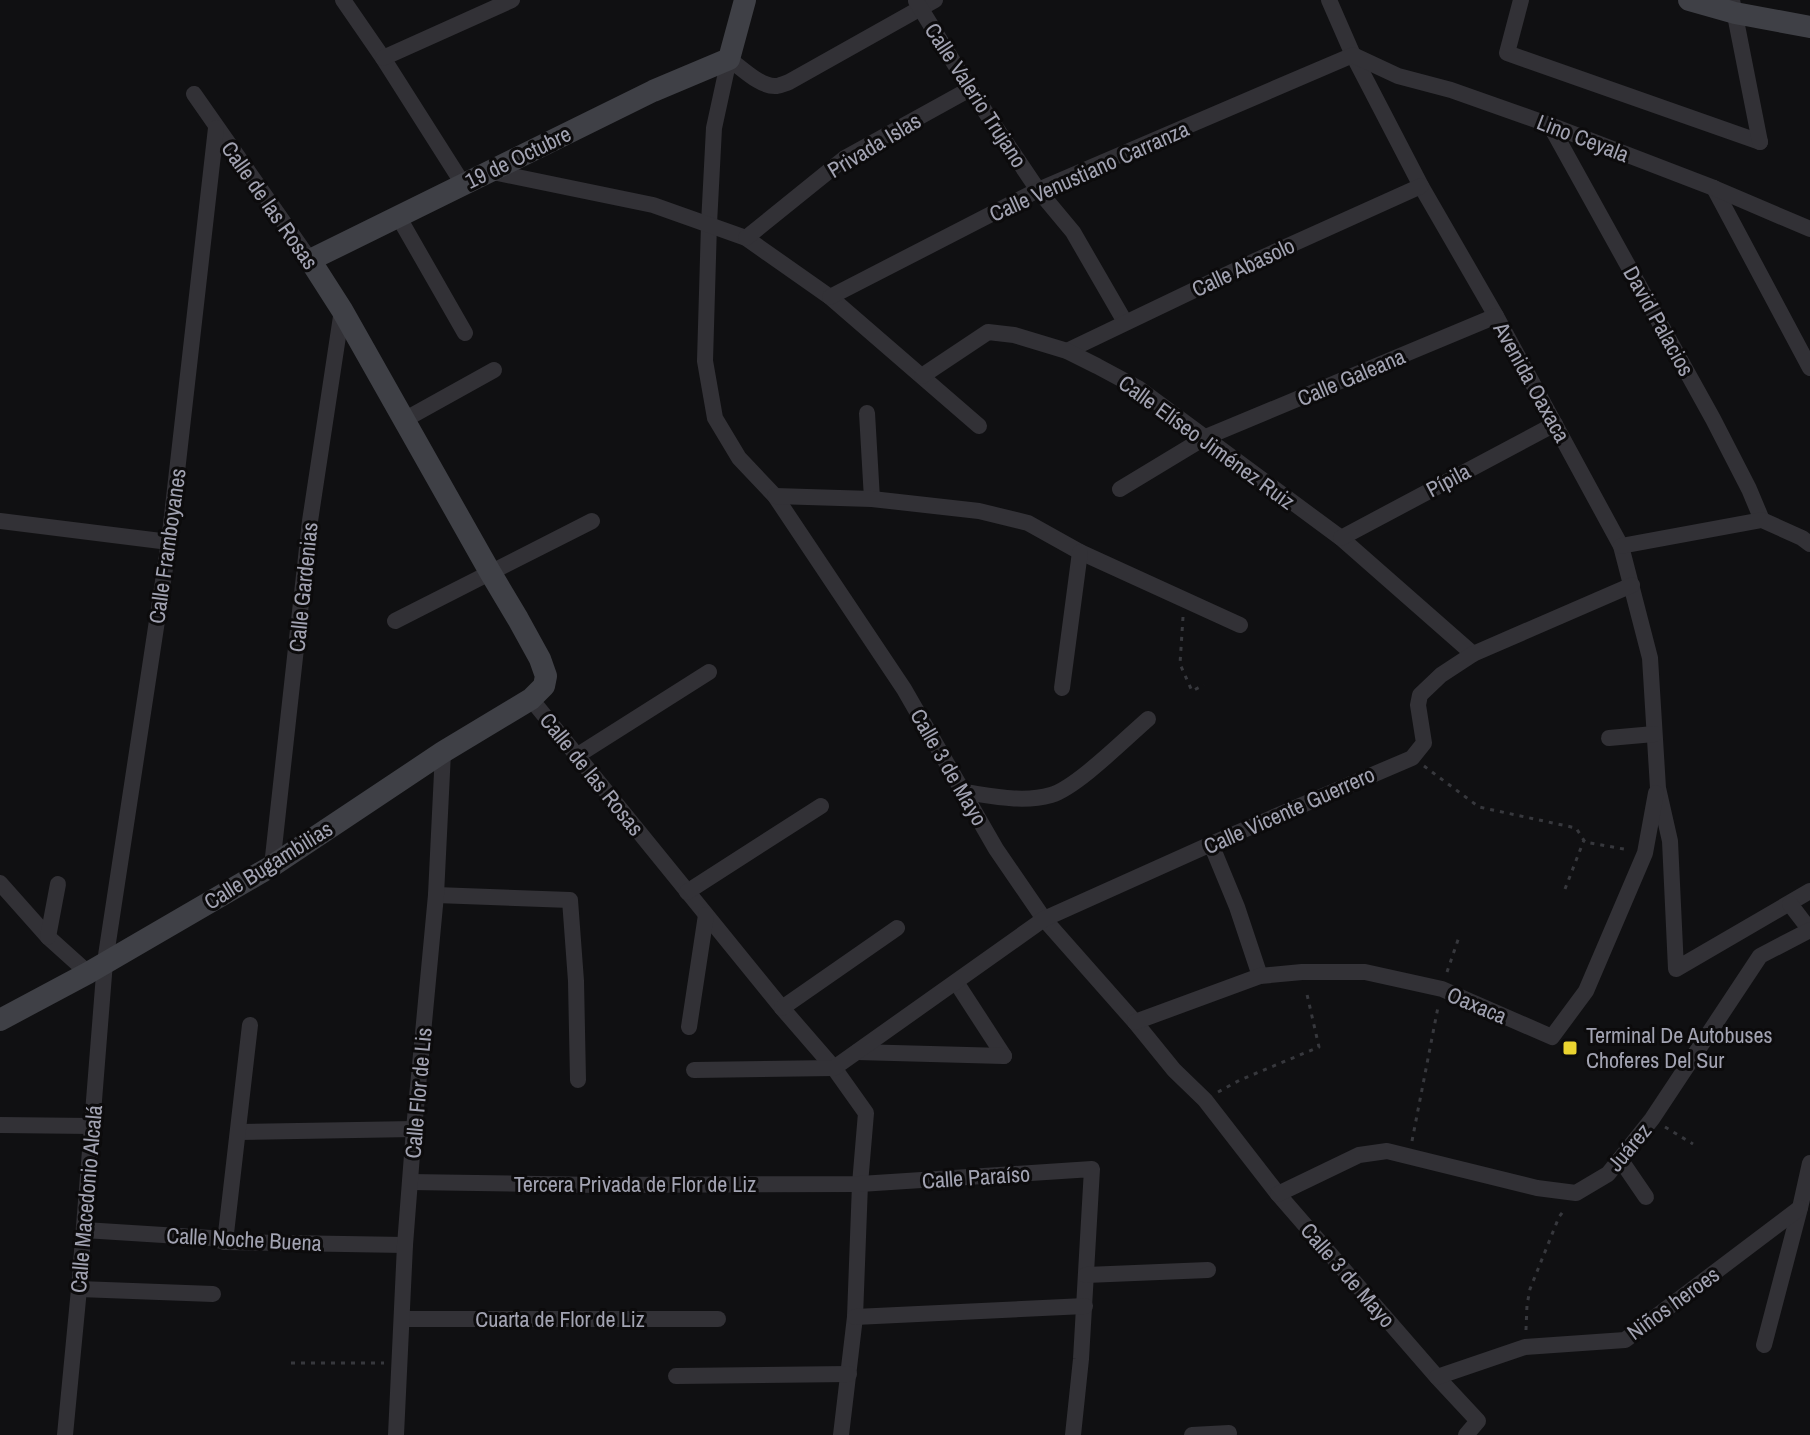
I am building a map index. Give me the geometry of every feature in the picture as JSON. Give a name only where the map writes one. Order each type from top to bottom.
[{"type":"street","points":[[343,0],[463,184]]},
{"type":"street","points":[[383,58],[512,0]]},
{"type":"street","name":"Calle 3 de Mayo","points":[[745,0],[714,128],[705,361],[715,418],[739,458],[775,496],[904,689],[996,849],[1044,919],[1174,1070],[1205,1100],[1278,1194],[1478,1421],[1466,1435]]},
{"type":"street","name":"Avenida Oaxaca","points":[[1329,0],[1353,55],[1421,186],[1496,316],[1621,546],[1650,658],[1658,788]]},
{"type":"street","points":[[1521,0],[1507,53],[1760,142],[1734,6]]},
{"type":"street","points":[[1689,0],[1734,6],[1810,27]]},
{"type":"street","points":[[729,59],[768,85],[777,86],[789,82],[924,3]]},
{"type":"street","name":"Calle Valerio Trujano","points":[[924,3],[970,89],[1038,190],[1073,232],[1125,322]]},
{"type":"street","name":"Lino Ceyala","points":[[1353,55],[1398,76],[1451,90],[1550,125],[1714,188],[1810,229]]},
{"type":"street","name":"Calle Venustiano Carranza","points":[[830,297],[1038,190],[1353,55]]},
{"type":"street","name":"19 de Octubre","points":[[310,260],[653,91],[729,59]]},
{"type":"street","name":"Privada Islas","points":[[746,238],[845,158],[970,89]]},
{"type":"street","name":"Calle de las Rosas","points":[[194,94],[342,310],[533,646],[546,676],[544,686],[531,699],[834,1068],[866,1113],[855,1317],[841,1435]]},
{"type":"street","name":"David Palacios","points":[[1550,125],[1713,419],[1762,520]]},
{"type":"street","name":"Calle Framboyanes","points":[[96,968],[169,542],[216,128]]},
{"type":"street","points":[[488,171],[653,205],[746,238],[830,297],[979,426]]},
{"type":"street","name":"Calle Abasolo","points":[[1067,351],[1421,186]]},
{"type":"street","points":[[1714,188],[1810,368]]},
{"type":"street","points":[[398,216],[465,333]]},
{"type":"street","name":"Calle Gardenias","points":[[272,866],[310,521],[342,310]]},
{"type":"street","name":"Calle Galeana","points":[[1120,489],[1206,437],[1496,316]]},
{"type":"street","name":"Calle Elíseo Jiménez Ruiz","points":[[922,376],[988,332],[1014,335],[1067,351],[1138,388],[1206,437],[1341,538],[1473,654]]},
{"type":"street","points":[[404,420],[494,370]]},
{"type":"street","points":[[867,413],[872,499]]},
{"type":"street","name":"Pípila","points":[[1341,538],[1555,424]]},
{"type":"street","points":[[775,496],[872,499],[979,511],[1028,523],[1080,552],[1240,625]]},
{"type":"street","points":[[1621,546],[1762,520],[1810,544]]},
{"type":"street","points":[[0,521],[169,542]]},
{"type":"street","points":[[395,621],[592,521]]},
{"type":"street","points":[[1062,688],[1080,552]]},
{"type":"street","points":[[1412,758],[1424,743],[1418,705],[1420,695],[1441,675],[1473,654],[1632,585]]},
{"type":"street","points":[[578,755],[709,672]]},
{"type":"street","name":"Calle Bugambilias","points":[[0,1020],[272,866],[443,752],[531,699]]},
{"type":"street","points":[[964,792],[1022,799],[1052,795],[1076,781],[1148,719]]},
{"type":"street","points":[[1609,738],[1654,734]]},
{"type":"street","name":"Calle Flor de Lis","points":[[396,1435],[405,1245],[436,895],[443,752]]},
{"type":"street","name":"Calle Vicente Guerrero","points":[[834,1068],[1044,919],[1412,758]]},
{"type":"street","points":[[1658,788],[1670,841],[1676,969],[1810,891]]},
{"type":"street","name":"Oaxaca","points":[[1135,1022],[1260,976],[1365,972],[1442,989],[1552,1037],[1586,991],[1645,853],[1658,788]]},
{"type":"street","points":[[687,892],[821,806]]},
{"type":"street","points":[[1211,844],[1237,907],[1260,976]]},
{"type":"street","points":[[0,883],[48,937],[96,968]]},
{"type":"street","points":[[48,937],[58,884]]},
{"type":"street","points":[[436,895],[570,900],[578,1080]]},
{"type":"street","points":[[1790,904],[1810,930]]},
{"type":"street","points":[[689,1027],[706,915]]},
{"type":"street","points":[[782,1008],[897,928]]},
{"type":"street","name":"Juárez","points":[[1576,1193],[1608,1174],[1652,1119],[1760,956],[1810,930]]},
{"type":"street","name":"Calle Macedonio Alcalá","points":[[65,1435],[92,1126],[96,968]]},
{"type":"street","points":[[857,1052],[1004,1056],[956,982]]},
{"type":"street","points":[[225,1242],[250,1025]]},
{"type":"street","points":[[694,1070],[834,1068]]},
{"type":"street","points":[[0,1125],[92,1126]]},
{"type":"street","points":[[238,1132],[414,1129]]},
{"type":"street","points":[[1278,1194],[1359,1155],[1387,1151],[1537,1188],[1576,1193]]},
{"type":"street","points":[[1620,1159],[1646,1197]]},
{"type":"street","points":[[1764,1345],[1810,1163]]},
{"type":"street","name":"Calle Paraíso","points":[[860,1184],[1092,1169],[1086,1275]]},
{"type":"street","name":"Tercera Privada de Flor de Liz","points":[[410,1182],[860,1184]]},
{"type":"street","name":"Niños heroes","points":[[1437,1377],[1525,1347],[1625,1340],[1800,1208]]},
{"type":"street","name":"Calle Noche Buena","points":[[84,1230],[211,1238],[225,1242],[405,1245]]},
{"type":"street","points":[[1073,1435],[1086,1275],[1208,1270]]},
{"type":"street","points":[[79,1289],[213,1294]]},
{"type":"street","points":[[855,1317],[1085,1306]]},
{"type":"street","name":"Cuarta de Flor de Liz","points":[[402,1319],[718,1319]]},
{"type":"street","points":[[676,1376],[849,1374]]},
{"type":"street","points":[[1192,1435],[1229,1433]]},
{"type":"path","points":[[1184,601],[1180,664],[1192,691],[1204,685]]},
{"type":"path","points":[[1412,758],[1479,807],[1576,828],[1585,842],[1645,853]]},
{"type":"path","points":[[1565,889],[1584,839]]},
{"type":"path","points":[[1409,1156],[1442,989],[1459,937]]},
{"type":"path","points":[[1205,1100],[1240,1080],[1319,1047],[1302,972]]},
{"type":"path","points":[[1652,1119],[1693,1144]]},
{"type":"path","points":[[1525,1347],[1530,1289],[1559,1217],[1576,1193]]},
{"type":"path","points":[[291,1363],[400,1363]]},
{"type":"place","name":"Terminal De Autobuses Choferes Del Sur","points":[[1570,1048]]}]
